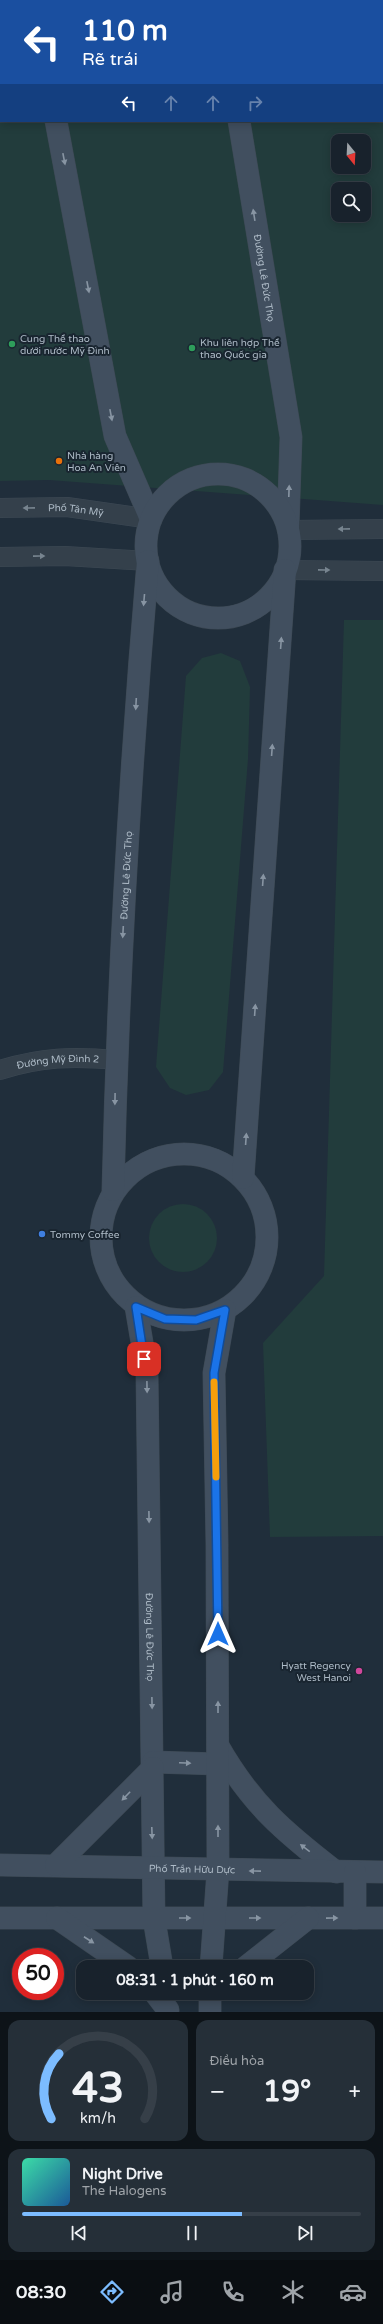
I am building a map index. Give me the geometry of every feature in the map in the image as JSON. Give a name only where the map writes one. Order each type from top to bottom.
[{"type":"main road","points":[[56,122],[115,436],[151,519]]},
{"type":"main road","name":"Đường Lê Đức Thọ","points":[[239,122],[291,437],[288,530]]},
{"type":"main road","points":[[224,474],[247,480],[267,493],[282,512],[288,530],[290,558],[282,581],[267,600],[247,612],[224,618],[200,616],[179,608],[161,592],[149,571],[145,547],[151,519],[160,503],[178,486],[200,476],[224,474]]},
{"type":"main road","name":"Đường Lê Đức Thọ","points":[[113,1190],[116,1060],[137,678],[148,561]]},
{"type":"main road","points":[[243,1178],[285,570]]},
{"type":"main road","points":[[183,1154],[205,1156],[226,1165],[243,1178],[255,1193],[266,1220],[267,1248],[260,1273],[246,1294],[225,1310],[196,1320],[165,1319],[136,1307],[118,1290],[106,1270],[100,1246],[101,1222],[113,1190],[140,1166],[161,1157],[183,1154]]},
{"type":"main road","name":"Đường Lê Đức Thọ","points":[[136,1307],[147,1372],[153,1765],[151,1826],[154,1918],[161,1960]]},
{"type":"main road","points":[[212,1960],[216,1918],[218,1870],[214,1373],[225,1310]]},
{"type":"main road","points":[[56,1865],[153,1765],[218,1755]]},
{"type":"main road","points":[[218,1755],[245,1789],[291,1838],[345,1872],[355,1918]]},
{"type":"main road","name":"Phố Trần Hữu Dực","points":[[0,1865],[56,1865],[153,1869],[383,1872]]},
{"type":"main road","points":[[0,1918],[383,1918]]},
{"type":"main road","points":[[57,1918],[118,1960]]},
{"type":"main road","points":[[255,1960],[308,1918]]},
{"type":"street","name":"Phố Tân Mỹ","points":[[0,508],[67,507],[151,519]]},
{"type":"street","points":[[288,530],[383,528]]},
{"type":"street","points":[[0,557],[65,556],[148,561]]},
{"type":"street","points":[[285,570],[383,571]]},
{"type":"street","name":"Đường Mỹ Đình 2","points":[[0,1070],[25,1062],[54,1057],[116,1060]]},
{"type":"green space","name":"Khu liên hợp Thể thao Quốc gia","points":[[0,122],[383,122],[383,505],[49,480],[0,481]]},
{"type":"green space","points":[[344,620],[383,620],[383,1536],[270,1537],[263,1343],[324,1276]]},
{"type":"green space","points":[[221,653],[240,661],[250,687],[248,759],[223,1072],[209,1090],[186,1095],[170,1088],[156,1067],[186,676],[202,658]]},
{"type":"green space","points":[[183,1204],[196,1207],[207,1214],[214,1225],[217,1238],[214,1251],[207,1262],[196,1269],[183,1272],[170,1269],[159,1262],[152,1251],[149,1238],[152,1225],[159,1214],[170,1207]]},
{"type":"slow traffic","points":[[214,1382],[216,1477]]},
{"type":"place","name":"Cung Thể thao dưới nước Mỹ Đình","points":[[12,344]]},
{"type":"place","name":"Khu liên hợp Thể thao Quốc gia","points":[[192,348]]},
{"type":"place","name":"Nhà hàng Hoa An Viên","points":[[59,461]]},
{"type":"place","name":"Tommy Coffee","points":[[42,1234]]},
{"type":"place","name":"Hyatt Regency West Hanoi","points":[[359,1671]]},
{"type":"route","points":[[144,1359],[136,1307],[165,1319],[196,1320],[225,1310],[214,1373],[218,1634]]}]
